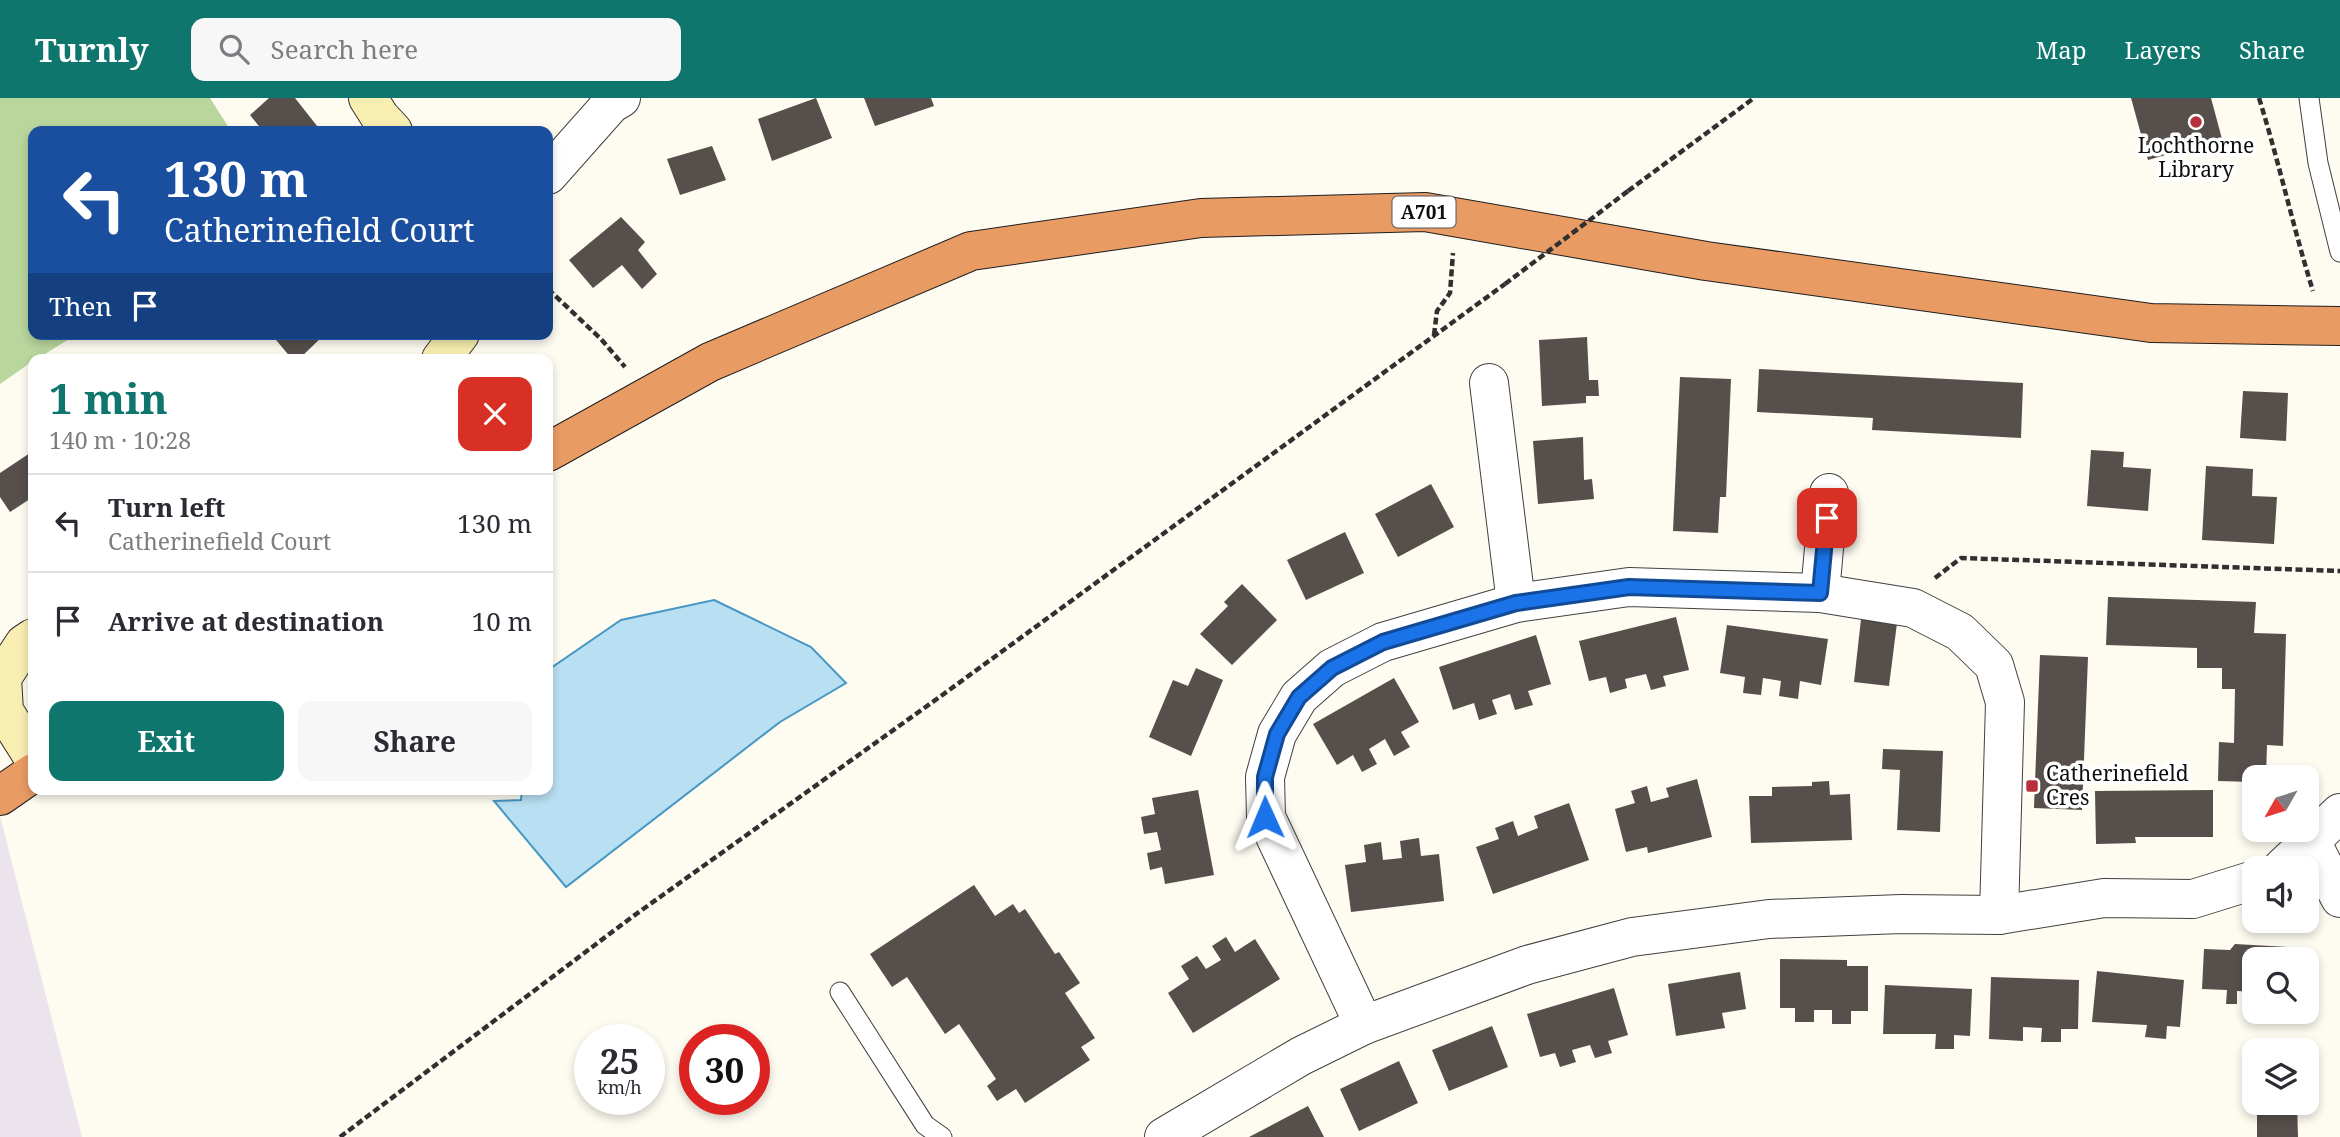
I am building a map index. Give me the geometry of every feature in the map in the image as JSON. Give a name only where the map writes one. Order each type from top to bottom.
[{"type":"highway","name":"A701","points":[[553,449],[710,362],[971,251],[1201,218],[1425,212],[1706,261],[2151,323],[2323,326]]},
{"type":"highway","points":[[0,795],[28,776]]},
{"type":"street","points":[[368,98],[388,126]]},
{"type":"street","points":[[553,169],[611,104],[621,98]]},
{"type":"street","points":[[445,354],[455,340]]},
{"type":"street","points":[[1489,383],[1516,603]]},
{"type":"street","points":[[1820,593],[1829,493]]},
{"type":"street","points":[[1364,1025],[1265,817],[1265,777],[1277,734],[1299,697],[1332,668],[1383,642],[1516,603],[1629,587],[1820,593],[1913,608],[1960,632],[1994,665],[2005,702],[1999,915]]},
{"type":"street","points":[[28,641],[1,677],[4,710],[28,749]]},
{"type":"street","points":[[2319,833],[2340,813]]},
{"type":"street","points":[[2295,856],[2310,842]]},
{"type":"street","points":[[2312,842],[2340,898]]},
{"type":"street","points":[[1164,1137],[1301,1056],[1364,1025],[1527,965],[1632,937],[1769,919],[1901,914],[1999,915],[2104,898],[2193,899],[2242,884]]},
{"type":"lane","points":[[2309,98],[2318,163],[2340,252]]},
{"type":"lane","points":[[839,992],[925,1125],[942,1137]]},
{"type":"path","points":[[340,1137],[632,917],[930,704],[1754,98]]},
{"type":"path","points":[[2259,98],[2323,326]]},
{"type":"path","points":[[1434,335],[1437,311],[1450,293],[1456,217]]},
{"type":"path","points":[[553,294],[601,339],[648,395]]},
{"type":"path","points":[[1898,606],[1961,558],[2340,571]]},
{"type":"shaded area","points":[[0,816],[82,1137],[0,1137]]},
{"type":"green space","points":[[0,98],[210,98],[228,126],[28,126],[28,340],[67,340],[45,354],[28,354],[28,364],[0,384]]},
{"type":"water","points":[[714,600],[811,647],[846,683],[780,722],[566,887],[494,801],[521,800],[521,795],[553,795],[553,667],[621,620]]},
{"type":"building","points":[[269,98],[295,98],[317,126],[259,126],[250,115]]},
{"type":"building","points":[[816,98],[832,138],[772,161],[758,119]]},
{"type":"building","points":[[864,98],[931,98],[934,106],[875,126]]},
{"type":"building","points":[[2131,98],[2211,98],[2222,139],[2148,160]]},
{"type":"building","points":[[712,146],[726,180],[680,195],[667,159]]},
{"type":"building","points":[[621,217],[645,242],[638,250],[657,274],[642,289],[622,265],[593,288],[569,260]]},
{"type":"building","points":[[1587,337],[1589,380],[1598,380],[1599,396],[1586,396],[1586,403],[1542,406],[1539,340]]},
{"type":"building","points":[[276,340],[319,340],[304,354],[288,354]]},
{"type":"building","points":[[1759,369],[2023,383],[2021,438],[1872,430],[1873,418],[1757,412]]},
{"type":"building","points":[[1680,377],[1731,379],[1726,497],[1720,497],[1718,533],[1673,531]]},
{"type":"building","points":[[2243,391],[2288,393],[2286,441],[2240,438]]},
{"type":"building","points":[[1583,437],[1584,480],[1592,479],[1594,499],[1538,504],[1533,441]]},
{"type":"building","points":[[2091,450],[2124,452],[2123,467],[2151,469],[2148,511],[2087,506]]},
{"type":"building","points":[[28,454],[28,500],[10,512],[0,497],[0,473]]},
{"type":"building","points":[[2206,466],[2253,469],[2252,496],[2277,497],[2274,544],[2202,540]]},
{"type":"building","points":[[1431,484],[1454,527],[1398,557],[1375,514]]},
{"type":"building","points":[[1345,532],[1364,573],[1306,600],[1287,560]]},
{"type":"building","points":[[1242,584],[1277,620],[1232,665],[1200,634],[1228,606],[1224,602]]},
{"type":"building","points":[[2108,597],[2256,602],[2254,633],[2286,634],[2283,746],[2267,745],[2266,765],[2242,765],[2242,782],[2218,781],[2219,742],[2234,743],[2235,689],[2222,689],[2222,668],[2197,668],[2197,648],[2106,645]]},
{"type":"building","points":[[1676,617],[1689,670],[1663,676],[1666,686],[1651,690],[1646,674],[1625,679],[1627,688],[1610,693],[1606,677],[1589,681],[1579,641]]},
{"type":"building","points":[[1861,619],[1897,623],[1889,686],[1854,682]]},
{"type":"building","points":[[1727,625],[1828,639],[1821,685],[1800,681],[1798,699],[1779,696],[1781,681],[1763,678],[1761,695],[1743,693],[1745,677],[1720,673]]},
{"type":"building","points":[[1536,635],[1551,684],[1528,691],[1533,705],[1515,710],[1510,694],[1492,700],[1497,714],[1479,720],[1474,703],[1453,710],[1439,667]]},
{"type":"building","points":[[2040,655],[2088,657],[2082,810],[2034,808]]},
{"type":"building","points":[[1196,668],[1223,680],[1191,756],[1149,737],[1173,680],[1188,686]]},
{"type":"building","points":[[1394,678],[1419,722],[1401,732],[1410,747],[1394,756],[1385,739],[1369,749],[1377,764],[1362,772],[1353,755],[1337,765],[1313,724]]},
{"type":"building","points":[[1883,749],[1943,751],[1940,832],[1897,830],[1900,770],[1882,769]]},
{"type":"building","points":[[1697,779],[1712,837],[1648,853],[1647,847],[1626,852],[1615,809],[1635,803],[1631,791],[1647,786],[1651,802],[1669,797],[1666,788]]},
{"type":"building","points":[[1829,781],[1830,795],[1850,794],[1852,840],[1751,843],[1749,796],[1772,796],[1772,787],[1812,786],[1812,782]]},
{"type":"building","points":[[1198,790],[1214,875],[1165,884],[1162,867],[1150,870],[1147,853],[1161,850],[1157,832],[1144,834],[1141,817],[1155,814],[1152,798]]},
{"type":"building","points":[[2213,790],[2213,837],[2135,837],[2136,843],[2096,844],[2095,791]]},
{"type":"building","points":[[1569,803],[1589,860],[1493,894],[1476,847],[1499,839],[1495,828],[1513,821],[1518,836],[1538,828],[1534,816]]},
{"type":"building","points":[[1419,838],[1421,856],[1439,854],[1444,901],[1351,912],[1345,865],[1366,862],[1364,845],[1381,842],[1383,860],[1402,858],[1400,841]]},
{"type":"building","points":[[974,885],[995,916],[1013,904],[1019,913],[1025,909],[1055,954],[1059,952],[1080,983],[1065,993],[1095,1038],[1081,1047],[1090,1060],[1025,1103],[1016,1089],[997,1101],[987,1086],[996,1079],[959,1024],[945,1034],[907,977],[892,987],[870,954]]},
{"type":"building","points":[[1226,937],[1235,952],[1255,939],[1280,979],[1193,1033],[1168,993],[1189,979],[1181,966],[1197,956],[1206,969],[1221,960],[1212,946]]},
{"type":"building","points":[[2235,944],[2286,947],[2242,947],[2242,991],[2237,991],[2237,1004],[2226,1004],[2227,990],[2202,989],[2204,949],[2230,950]]},
{"type":"building","points":[[1780,959],[1847,960],[1847,966],[1868,966],[1868,1011],[1851,1011],[1851,1024],[1832,1024],[1832,1010],[1814,1010],[1814,1022],[1795,1022],[1795,1008],[1780,1008]]},
{"type":"building","points":[[2097,971],[2184,980],[2180,1027],[2167,1026],[2166,1039],[2145,1037],[2147,1025],[2092,1022]]},
{"type":"building","points":[[1740,972],[1746,1009],[1722,1013],[1725,1028],[1676,1036],[1668,984]]},
{"type":"building","points":[[1991,977],[2079,980],[2078,1029],[2061,1029],[2061,1042],[2041,1042],[2042,1028],[2023,1027],[2023,1041],[1989,1039]]},
{"type":"building","points":[[1885,985],[1972,989],[1970,1036],[1954,1035],[1954,1049],[1935,1049],[1936,1034],[1883,1034]]},
{"type":"building","points":[[1614,988],[1628,1035],[1608,1041],[1612,1053],[1595,1058],[1590,1045],[1572,1050],[1576,1062],[1560,1067],[1555,1053],[1540,1057],[1527,1014]]},
{"type":"building","points":[[1492,1026],[1508,1067],[1449,1091],[1432,1050]]},
{"type":"building","points":[[1399,1061],[1418,1103],[1359,1131],[1340,1089]]},
{"type":"building","points":[[1308,1106],[1324,1137],[1249,1137]]},
{"type":"building","points":[[2257,1115],[2297,1115],[2298,1137],[2257,1137]]},
{"type":"place","name":"Lochthorne Library","points":[[2196,122]]},
{"type":"place","name":"Catherinefield Cres","points":[[2032,786]]},
{"type":"route","points":[[1265,817],[1265,777],[1277,734],[1299,697],[1332,668],[1383,642],[1516,603],[1629,587],[1820,593],[1827,518]]}]
